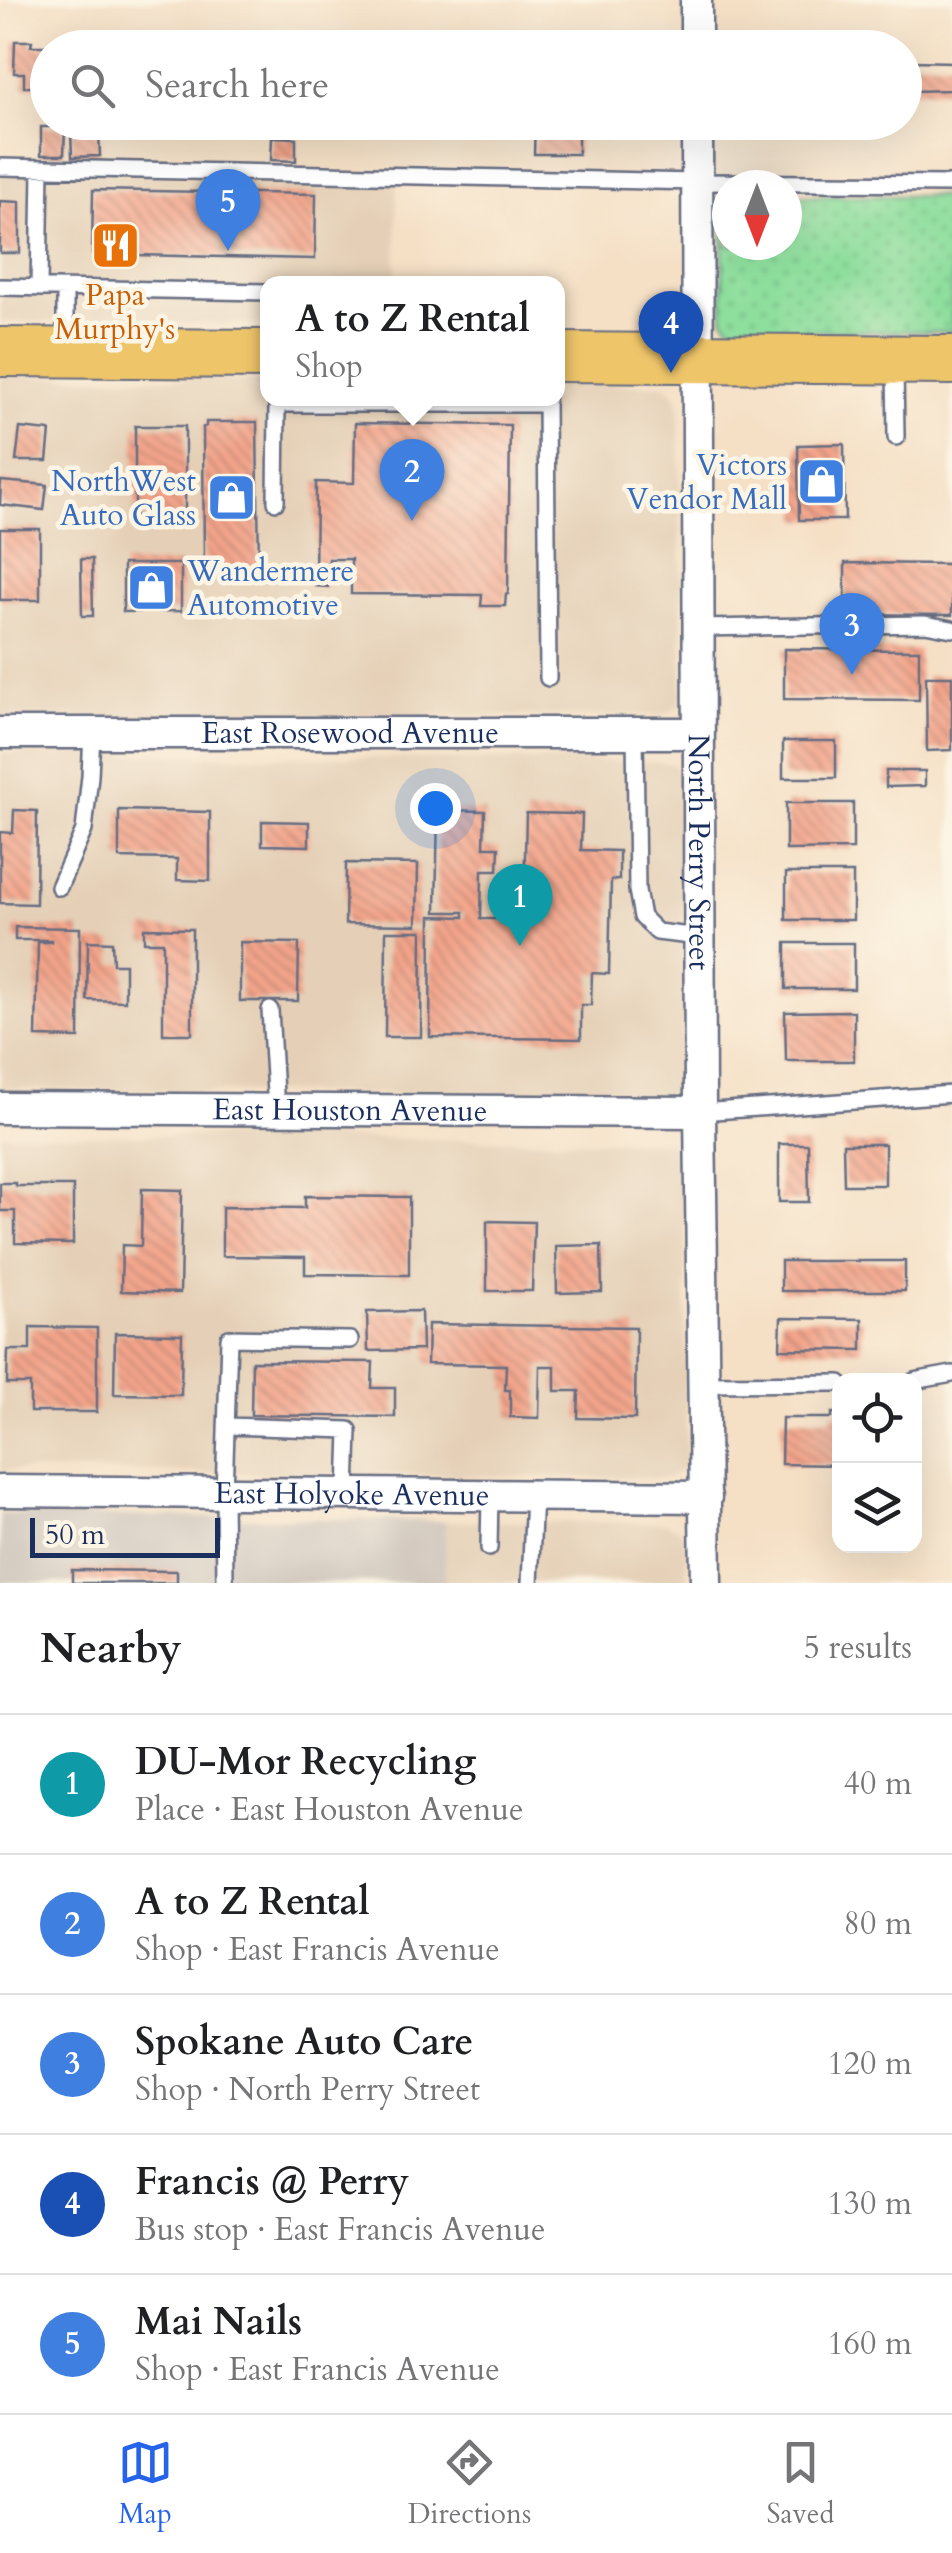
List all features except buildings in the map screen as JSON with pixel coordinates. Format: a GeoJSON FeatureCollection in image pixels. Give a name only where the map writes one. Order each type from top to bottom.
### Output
{"type":"FeatureCollection","features":[{"type":"Feature","properties":{"kind":"main road"},"geometry":{"type":"LineString","coordinates":[[0,352],[260,354]]}},
{"type":"Feature","properties":{"kind":"main road"},"geometry":{"type":"LineString","coordinates":[[565,357],[952,360]]}},
{"type":"Feature","properties":{"kind":"street"},"geometry":{"type":"LineString","coordinates":[[696,0],[696,30]]}},
{"type":"Feature","properties":{"kind":"street","name":"North Perry Street"},"geometry":{"type":"LineString","coordinates":[[697,140],[697,628],[706,1583]]}},
{"type":"Feature","properties":{"kind":"street","name":"East Rosewood Avenue"},"geometry":{"type":"LineString","coordinates":[[0,732],[698,732]]}},
{"type":"Feature","properties":{"kind":"street","name":"East Houston Avenue"},"geometry":{"type":"LineString","coordinates":[[0,1108],[700,1112]]}},
{"type":"Feature","properties":{"kind":"street","name":"East Holyoke Avenue"},"geometry":{"type":"LineString","coordinates":[[0,1491],[706,1497]]}},
{"type":"Feature","properties":{"kind":"lane"},"geometry":{"type":"LineString","coordinates":[[0,167],[952,184]]}},
{"type":"Feature","properties":{"kind":"lane"},"geometry":{"type":"LineString","coordinates":[[39,288],[41,168]]}},
{"type":"Feature","properties":{"kind":"lane"},"geometry":{"type":"LineString","coordinates":[[0,288],[260,292]]}},
{"type":"Feature","properties":{"kind":"lane"},"geometry":{"type":"LineString","coordinates":[[66,288],[66,351]]}},
{"type":"Feature","properties":{"kind":"lane"},"geometry":{"type":"LineString","coordinates":[[895,360],[896,437]]}},
{"type":"Feature","properties":{"kind":"lane"},"geometry":{"type":"LineString","coordinates":[[276,502],[278,406]]}},
{"type":"Feature","properties":{"kind":"lane"},"geometry":{"type":"LineString","coordinates":[[546,406],[548,678]]}},
{"type":"Feature","properties":{"kind":"lane"},"geometry":{"type":"LineString","coordinates":[[697,628],[925,624],[952,628]]}},
{"type":"Feature","properties":{"kind":"lane"},"geometry":{"type":"LineString","coordinates":[[58,887],[84,830],[92,732]]}},
{"type":"Feature","properties":{"kind":"lane"},"geometry":{"type":"LineString","coordinates":[[636,732],[637,890],[642,917],[656,932],[699,937]]}},
{"type":"Feature","properties":{"kind":"lane"},"geometry":{"type":"LineString","coordinates":[[270,1010],[276,1110]]}},
{"type":"Feature","properties":{"kind":"lane"},"geometry":{"type":"LineString","coordinates":[[700,1112],[952,1094]]}},
{"type":"Feature","properties":{"kind":"lane"},"geometry":{"type":"LineString","coordinates":[[225,1583],[229,1338],[350,1340]]}},
{"type":"Feature","properties":{"kind":"lane"},"geometry":{"type":"LineString","coordinates":[[922,1380],[952,1374]]}},
{"type":"Feature","properties":{"kind":"lane"},"geometry":{"type":"LineString","coordinates":[[704,1384],[832,1384]]}},
{"type":"Feature","properties":{"kind":"lane"},"geometry":{"type":"LineString","coordinates":[[226,1426],[349,1430],[347,1494]]}},
{"type":"Feature","properties":{"kind":"lane"},"geometry":{"type":"LineString","coordinates":[[489,1548],[490,1495]]}},
{"type":"Feature","properties":{"kind":"lane"},"geometry":{"type":"LineString","coordinates":[[530,1583],[534,1496]]}},
{"type":"Feature","properties":{"kind":"shaded area"},"geometry":{"type":"Polygon","coordinates":[[[0,170],[397,181],[396,276],[260,276],[260,324],[0,321],[0,170]]]}},
{"type":"Feature","properties":{"kind":"shaded area"},"geometry":{"type":"Polygon","coordinates":[[[0,376],[260,380],[260,406],[565,406],[565,383],[662,385],[676,395],[682,695],[670,712],[0,717],[0,376]]]}},
{"type":"Feature","properties":{"kind":"shaded area"},"geometry":{"type":"Polygon","coordinates":[[[0,753],[670,764],[678,770],[682,787],[681,1085],[674,1092],[657,1097],[0,1089],[0,753]]]}},
{"type":"Feature","properties":{"kind":"shaded area"},"geometry":{"type":"Polygon","coordinates":[[[0,1134],[666,1142],[680,1151],[685,1168],[686,1463],[663,1478],[0,1470],[0,1134]]]}},
{"type":"Feature","properties":{"kind":"shaded area"},"geometry":{"type":"Polygon","coordinates":[[[0,1514],[446,1521],[445,1583],[0,1583],[0,1514]]]}},
{"type":"Feature","properties":{"kind":"shaded area"},"geometry":{"type":"Polygon","coordinates":[[[446,1521],[665,1523],[684,1534],[687,1583],[445,1583],[446,1521]]]}},
{"type":"Feature","properties":{"kind":"green space"},"geometry":{"type":"Polygon","coordinates":[[[802,196],[952,196],[952,332],[738,330],[723,318],[723,260],[802,260],[802,196]]]}},
{"type":"Feature","properties":{"kind":"place","name":"Papa Murphy's"},"geometry":{"type":"Point","coordinates":[115,246]}},
{"type":"Feature","properties":{"kind":"place","name":"Mai Nails"},"geometry":{"type":"Point","coordinates":[228,251]}},
{"type":"Feature","properties":{"kind":"place","name":"Francis @ Perry"},"geometry":{"type":"Point","coordinates":[671,373]}},
{"type":"Feature","properties":{"kind":"place","name":"Victors Vendor Mall"},"geometry":{"type":"Point","coordinates":[822,482]}},
{"type":"Feature","properties":{"kind":"place","name":"NorthWest Auto Glass"},"geometry":{"type":"Point","coordinates":[231,498]}},
{"type":"Feature","properties":{"kind":"place","name":"A to Z Rental"},"geometry":{"type":"Point","coordinates":[412,521]}},
{"type":"Feature","properties":{"kind":"place","name":"Wandermere Automotive"},"geometry":{"type":"Point","coordinates":[152,588]}},
{"type":"Feature","properties":{"kind":"place","name":"Spokane Auto Care"},"geometry":{"type":"Point","coordinates":[852,675]}},
{"type":"Feature","properties":{"kind":"place","name":"DU-Mor Recycling"},"geometry":{"type":"Point","coordinates":[520,946]}}]}
